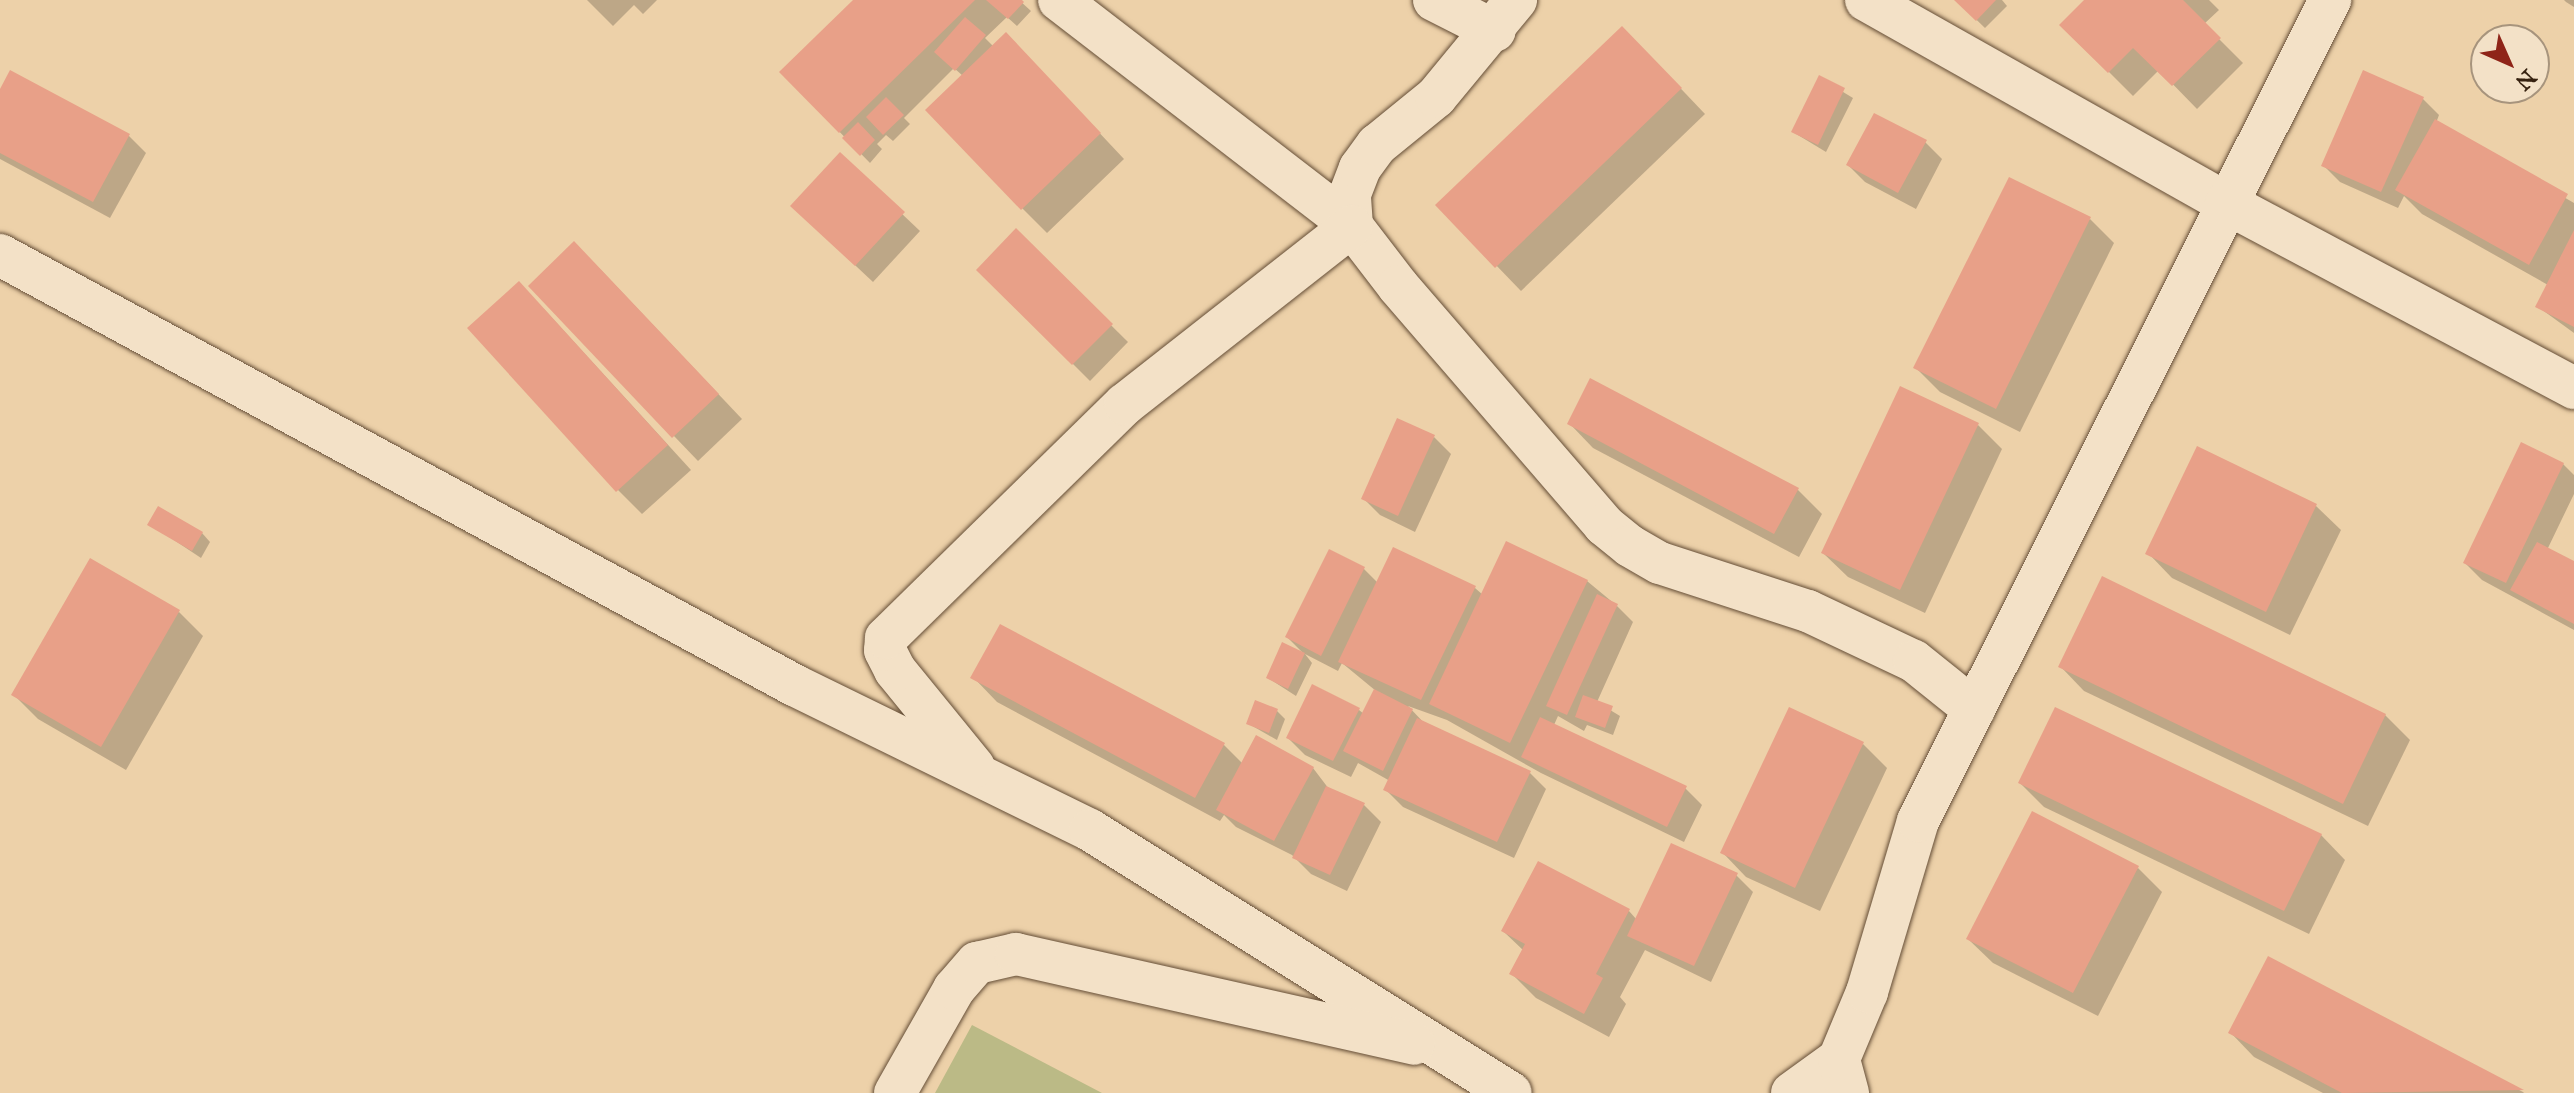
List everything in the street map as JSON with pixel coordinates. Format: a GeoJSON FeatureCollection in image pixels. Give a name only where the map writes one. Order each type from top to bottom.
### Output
{"type":"FeatureCollection","features":[{"type":"Feature","properties":{"kind":"street"},"geometry":{"type":"LineString","coordinates":[[1059,0],[1352,226],[1398,286],[1604,525],[1630,546],[1660,563],[1821,617],[1914,661],[1974,709]]}},
{"type":"Feature","properties":{"kind":"street"},"geometry":{"type":"LineString","coordinates":[[1352,226],[1350,194],[1360,168],[1377,145],[1436,97],[1505,15],[1434,0]]}},
{"type":"Feature","properties":{"kind":"street"},"geometry":{"type":"LineString","coordinates":[[1866,0],[2226,203],[2574,388]]}},
{"type":"Feature","properties":{"kind":"street"},"geometry":{"type":"LineString","coordinates":[[1792,1093],[1844,1076],[1918,821],[2330,0]]}},
{"type":"Feature","properties":{"kind":"street"},"geometry":{"type":"LineString","coordinates":[[982,778],[895,670],[885,650],[886,638],[1125,404],[1352,226]]}},
{"type":"Feature","properties":{"kind":"street"},"geometry":{"type":"LineString","coordinates":[[0,255],[794,685],[1090,830],[1511,1093]]}},
{"type":"Feature","properties":{"kind":"street"},"geometry":{"type":"LineString","coordinates":[[895,1093],[954,989],[977,963],[1016,954],[1446,1052]]}},
{"type":"Feature","properties":{"kind":"shaded area"},"geometry":{"type":"Polygon","coordinates":[[[972,1025],[1102,1093],[935,1093],[972,1025]]]}},
{"type":"Feature","properties":{"kind":"building"},"geometry":{"type":"Polygon","coordinates":[[[853,0],[975,0],[839,133],[779,72],[853,0]]]}},
{"type":"Feature","properties":{"kind":"building"},"geometry":{"type":"Polygon","coordinates":[[[986,0],[1022,0],[1024,2],[1008,19],[986,0]]]}},
{"type":"Feature","properties":{"kind":"building"},"geometry":{"type":"Polygon","coordinates":[[[1954,0],[1996,0],[1976,21],[1954,0]]]}},
{"type":"Feature","properties":{"kind":"building"},"geometry":{"type":"Polygon","coordinates":[[[2084,0],[2183,0],[2221,38],[2172,86],[2133,48],[2108,73],[2059,25],[2084,0]]]}},
{"type":"Feature","properties":{"kind":"building"},"geometry":{"type":"Polygon","coordinates":[[[965,17],[986,35],[955,71],[934,52],[965,17]]]}},
{"type":"Feature","properties":{"kind":"building"},"geometry":{"type":"Polygon","coordinates":[[[1622,26],[1682,88],[1495,268],[1435,205],[1622,26]]]}},
{"type":"Feature","properties":{"kind":"building"},"geometry":{"type":"Polygon","coordinates":[[[1006,32],[1101,133],[1021,210],[925,110],[1006,32]]]}},
{"type":"Feature","properties":{"kind":"building"},"geometry":{"type":"Polygon","coordinates":[[[10,70],[130,134],[93,202],[0,153],[0,89],[10,70]]]}},
{"type":"Feature","properties":{"kind":"building"},"geometry":{"type":"Polygon","coordinates":[[[2363,70],[2424,97],[2381,192],[2321,166],[2363,70]]]}},
{"type":"Feature","properties":{"kind":"building"},"geometry":{"type":"Polygon","coordinates":[[[1819,75],[1845,88],[1818,145],[1791,132],[1819,75]]]}},
{"type":"Feature","properties":{"kind":"building"},"geometry":{"type":"Polygon","coordinates":[[[886,97],[904,115],[883,135],[866,117],[886,97]]]}},
{"type":"Feature","properties":{"kind":"building"},"geometry":{"type":"Polygon","coordinates":[[[1874,113],[1927,140],[1898,193],[1846,165],[1874,113]]]}},
{"type":"Feature","properties":{"kind":"building"},"geometry":{"type":"Polygon","coordinates":[[[2435,119],[2568,194],[2529,265],[2395,190],[2435,119]]]}},
{"type":"Feature","properties":{"kind":"building"},"geometry":{"type":"Polygon","coordinates":[[[858,122],[875,140],[860,156],[842,138],[858,122]]]}},
{"type":"Feature","properties":{"kind":"building"},"geometry":{"type":"Polygon","coordinates":[[[840,152],[905,212],[855,266],[790,206],[840,152]]]}},
{"type":"Feature","properties":{"kind":"building"},"geometry":{"type":"Polygon","coordinates":[[[2009,177],[2091,217],[1996,409],[1913,368],[2009,177]]]}},
{"type":"Feature","properties":{"kind":"building"},"geometry":{"type":"Polygon","coordinates":[[[1016,228],[1113,324],[1072,365],[976,270],[1016,228]]]}},
{"type":"Feature","properties":{"kind":"building"},"geometry":{"type":"Polygon","coordinates":[[[2574,230],[2574,327],[2535,307],[2574,230]]]}},
{"type":"Feature","properties":{"kind":"building"},"geometry":{"type":"Polygon","coordinates":[[[574,241],[719,394],[672,438],[528,286],[574,241]]]}},
{"type":"Feature","properties":{"kind":"building"},"geometry":{"type":"Polygon","coordinates":[[[519,281],[668,445],[616,492],[467,328],[519,281]]]}},
{"type":"Feature","properties":{"kind":"building"},"geometry":{"type":"Polygon","coordinates":[[[1590,378],[1799,488],[1774,534],[1567,424],[1590,378]]]}},
{"type":"Feature","properties":{"kind":"building"},"geometry":{"type":"Polygon","coordinates":[[[1900,386],[1979,423],[1900,590],[1821,553],[1900,386]]]}},
{"type":"Feature","properties":{"kind":"building"},"geometry":{"type":"Polygon","coordinates":[[[1397,418],[1435,435],[1398,516],[1361,499],[1397,418]]]}},
{"type":"Feature","properties":{"kind":"building"},"geometry":{"type":"Polygon","coordinates":[[[2521,442],[2564,463],[2506,583],[2463,563],[2521,442]]]}},
{"type":"Feature","properties":{"kind":"building"},"geometry":{"type":"Polygon","coordinates":[[[2197,446],[2317,504],[2266,612],[2145,554],[2197,446]]]}},
{"type":"Feature","properties":{"kind":"building"},"geometry":{"type":"Polygon","coordinates":[[[158,506],[203,532],[192,551],[147,525],[158,506]]]}},
{"type":"Feature","properties":{"kind":"building"},"geometry":{"type":"Polygon","coordinates":[[[1506,541],[1588,580],[1510,743],[1429,704],[1506,541]]]}},
{"type":"Feature","properties":{"kind":"building"},"geometry":{"type":"Polygon","coordinates":[[[2537,542],[2574,561],[2574,624],[2510,590],[2537,542]]]}},
{"type":"Feature","properties":{"kind":"building"},"geometry":{"type":"Polygon","coordinates":[[[1393,547],[1476,586],[1421,700],[1338,662],[1393,547]]]}},
{"type":"Feature","properties":{"kind":"building"},"geometry":{"type":"Polygon","coordinates":[[[1329,549],[1365,567],[1321,656],[1285,637],[1329,549]]]}},
{"type":"Feature","properties":{"kind":"building"},"geometry":{"type":"Polygon","coordinates":[[[90,558],[180,610],[101,747],[11,695],[90,558]]]}},
{"type":"Feature","properties":{"kind":"building"},"geometry":{"type":"Polygon","coordinates":[[[2102,576],[2386,714],[2343,804],[2058,667],[2102,576]]]}},
{"type":"Feature","properties":{"kind":"building"},"geometry":{"type":"Polygon","coordinates":[[[1597,594],[1618,604],[1567,715],[1546,706],[1597,594]]]}},
{"type":"Feature","properties":{"kind":"building"},"geometry":{"type":"Polygon","coordinates":[[[1000,624],[1225,743],[1195,798],[970,678],[1000,624]]]}},
{"type":"Feature","properties":{"kind":"building"},"geometry":{"type":"Polygon","coordinates":[[[1282,642],[1305,653],[1288,689],[1266,678],[1282,642]]]}},
{"type":"Feature","properties":{"kind":"building"},"geometry":{"type":"Polygon","coordinates":[[[1312,684],[1360,708],[1333,761],[1286,738],[1312,684]]]}},
{"type":"Feature","properties":{"kind":"building"},"geometry":{"type":"Polygon","coordinates":[[[1374,689],[1413,709],[1383,771],[1343,751],[1374,689]]]}},
{"type":"Feature","properties":{"kind":"building"},"geometry":{"type":"Polygon","coordinates":[[[1583,695],[1613,706],[1605,728],[1575,717],[1583,695]]]}},
{"type":"Feature","properties":{"kind":"building"},"geometry":{"type":"Polygon","coordinates":[[[1255,700],[1278,709],[1269,733],[1246,724],[1255,700]]]}},
{"type":"Feature","properties":{"kind":"building"},"geometry":{"type":"Polygon","coordinates":[[[1789,707],[1864,742],[1795,888],[1720,853],[1789,707]]]}},
{"type":"Feature","properties":{"kind":"building"},"geometry":{"type":"Polygon","coordinates":[[[2055,707],[2322,834],[2284,911],[2018,783],[2055,707]]]}},
{"type":"Feature","properties":{"kind":"building"},"geometry":{"type":"Polygon","coordinates":[[[1540,717],[1687,786],[1667,827],[1521,757],[1540,717]]]}},
{"type":"Feature","properties":{"kind":"building"},"geometry":{"type":"Polygon","coordinates":[[[1417,718],[1531,771],[1497,842],[1383,790],[1417,718]]]}},
{"type":"Feature","properties":{"kind":"building"},"geometry":{"type":"Polygon","coordinates":[[[1256,735],[1314,767],[1274,841],[1216,810],[1256,735]]]}},
{"type":"Feature","properties":{"kind":"building"},"geometry":{"type":"Polygon","coordinates":[[[1326,786],[1365,803],[1330,875],[1292,858],[1326,786]]]}},
{"type":"Feature","properties":{"kind":"building"},"geometry":{"type":"Polygon","coordinates":[[[2032,811],[2139,866],[2073,993],[1966,939],[2032,811]]]}},
{"type":"Feature","properties":{"kind":"building"},"geometry":{"type":"Polygon","coordinates":[[[1671,843],[1738,873],[1694,966],[1627,936],[1671,843]]]}},
{"type":"Feature","properties":{"kind":"building"},"geometry":{"type":"Polygon","coordinates":[[[1538,861],[1630,909],[1596,974],[1603,978],[1584,1014],[1509,974],[1525,944],[1501,931],[1538,861]]]}},
{"type":"Feature","properties":{"kind":"building"},"geometry":{"type":"Polygon","coordinates":[[[2268,956],[2524,1090],[2342,1093],[2228,1033],[2268,956]]]}}]}
